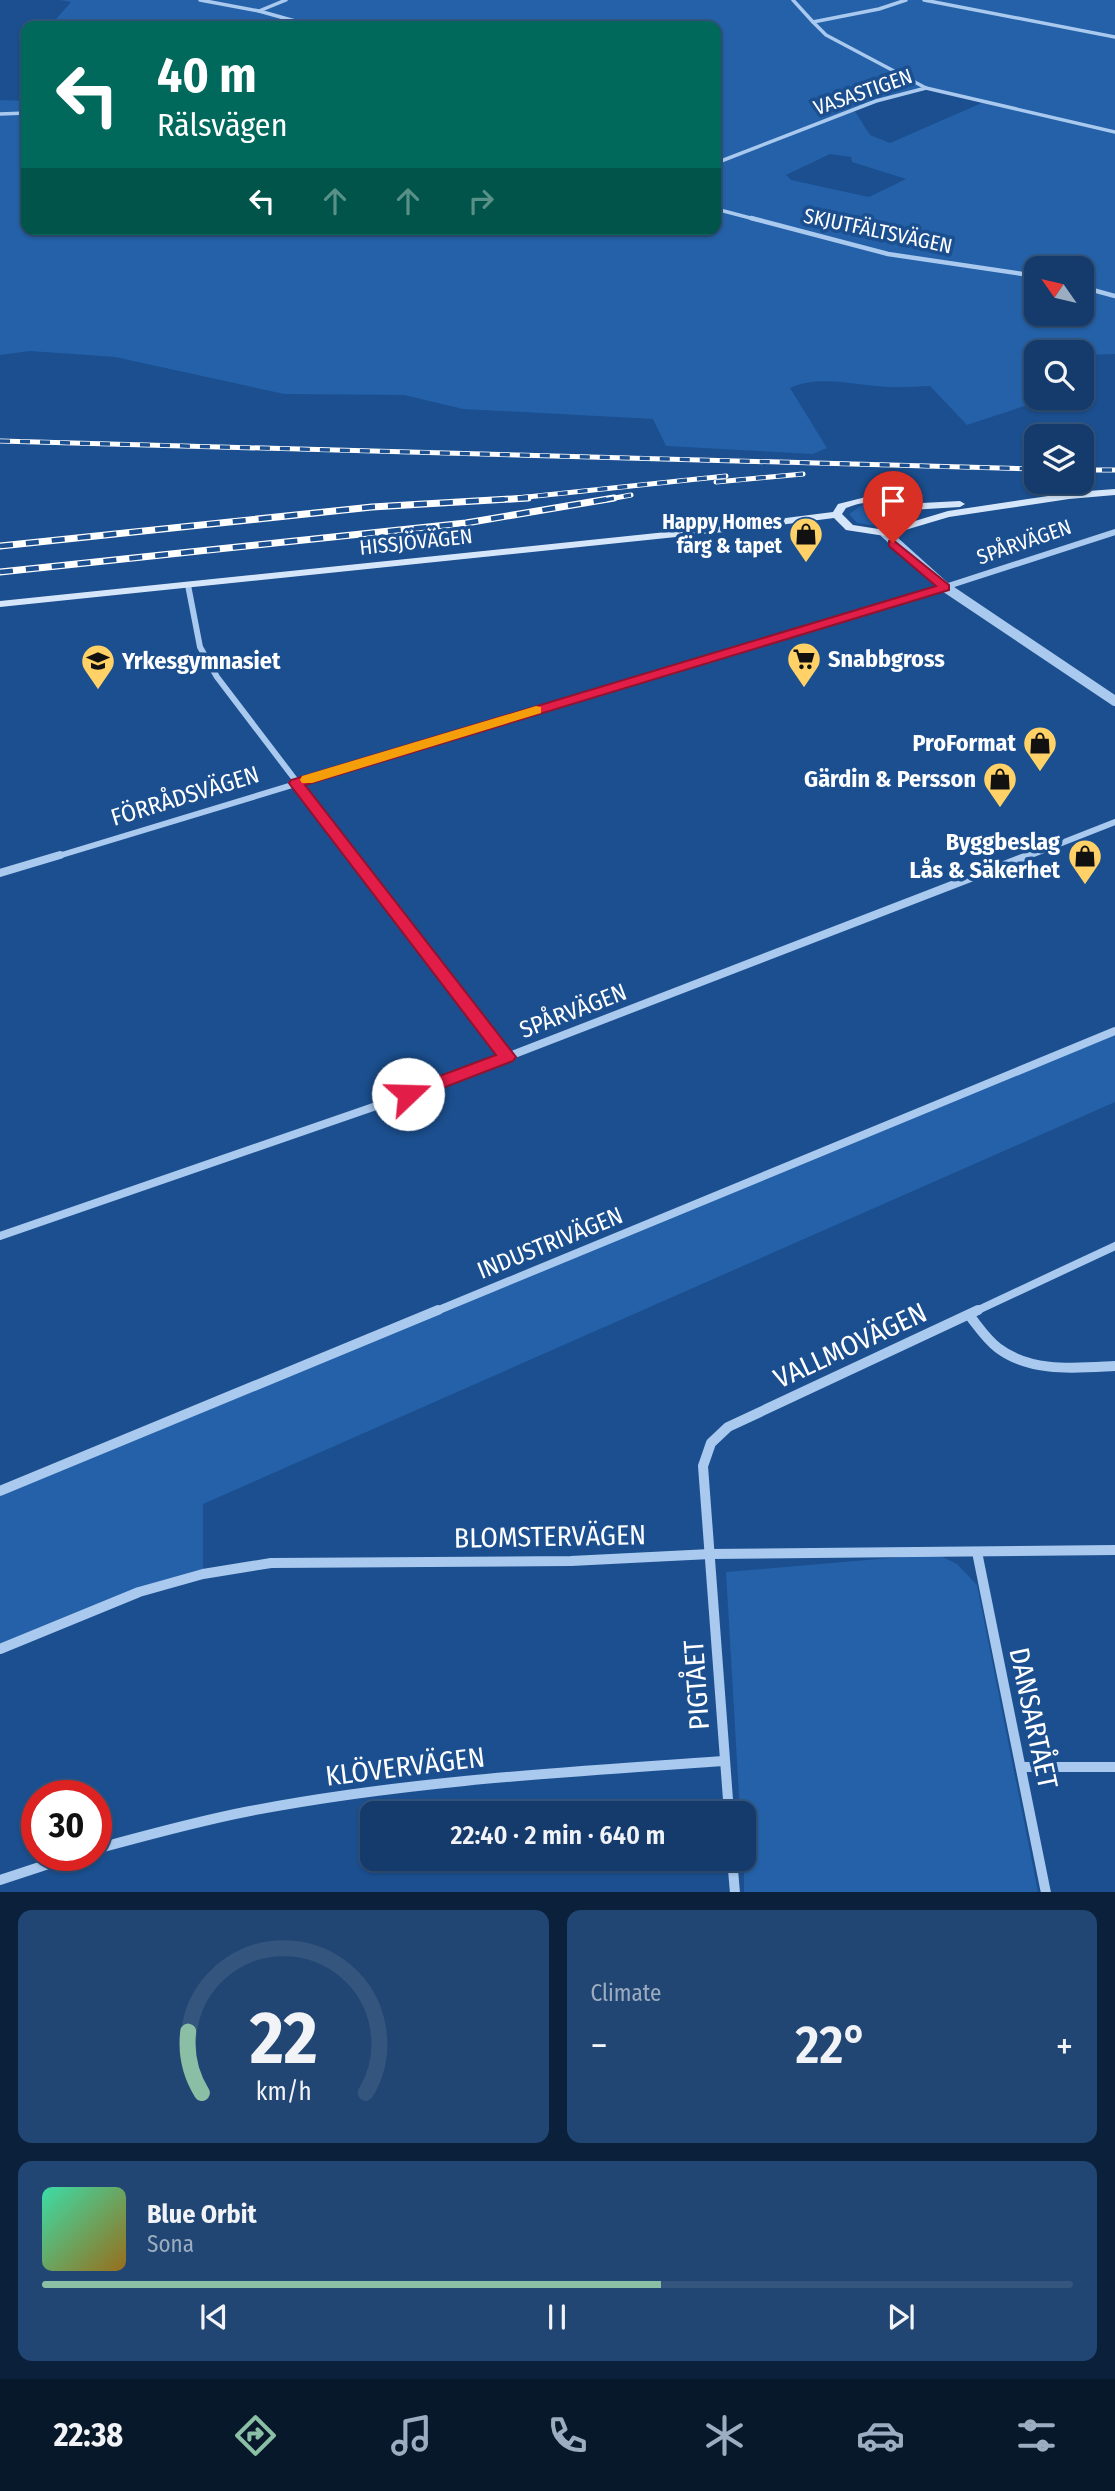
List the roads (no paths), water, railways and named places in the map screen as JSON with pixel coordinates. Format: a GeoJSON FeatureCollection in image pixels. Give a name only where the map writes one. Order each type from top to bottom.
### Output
{"type":"FeatureCollection","features":[{"type":"Feature","properties":{"kind":"main road"},"geometry":{"type":"LineString","coordinates":[[1075,495],[972,510],[885,533],[850,528],[836,515],[842,506],[858,500],[883,501],[902,507],[1115,492]]}},
{"type":"Feature","properties":{"kind":"main road"},"geometry":{"type":"LineString","coordinates":[[902,507],[910,519],[904,527]]}},
{"type":"Feature","properties":{"kind":"main road","name":"HISSJÖVÄGEN"},"geometry":{"type":"LineString","coordinates":[[0,604],[836,515]]}},
{"type":"Feature","properties":{"kind":"street"},"geometry":{"type":"LineString","coordinates":[[200,0],[295,21]]}},
{"type":"Feature","properties":{"kind":"street"},"geometry":{"type":"LineString","coordinates":[[259,11],[286,0]]}},
{"type":"Feature","properties":{"kind":"street","name":"VASASTIGEN"},"geometry":{"type":"LineString","coordinates":[[793,0],[826,35],[926,88]]}},
{"type":"Feature","properties":{"kind":"street"},"geometry":{"type":"LineString","coordinates":[[813,22],[906,0]]}},
{"type":"Feature","properties":{"kind":"street"},"geometry":{"type":"LineString","coordinates":[[924,0],[1115,37]]}},
{"type":"Feature","properties":{"kind":"street"},"geometry":{"type":"LineString","coordinates":[[926,88],[1115,132]]}},
{"type":"Feature","properties":{"kind":"street","name":"VASASTIGEN"},"geometry":{"type":"LineString","coordinates":[[721,161],[876,101],[926,88]]}},
{"type":"Feature","properties":{"kind":"street"},"geometry":{"type":"LineString","coordinates":[[0,114],[21,113]]}},
{"type":"Feature","properties":{"kind":"street","name":"SKJUTFÄLTSVÄGEN"},"geometry":{"type":"LineString","coordinates":[[721,210],[888,254],[1024,274]]}},
{"type":"Feature","properties":{"kind":"street"},"geometry":{"type":"LineString","coordinates":[[1094,290],[1115,296]]}},
{"type":"Feature","properties":{"kind":"street","name":"SPÅRVÄGEN"},"geometry":{"type":"LineString","coordinates":[[945,587],[1115,532]]}},
{"type":"Feature","properties":{"kind":"street"},"geometry":{"type":"LineString","coordinates":[[885,533],[945,587],[1115,701]]}},
{"type":"Feature","properties":{"kind":"street"},"geometry":{"type":"LineString","coordinates":[[188,585],[200,647],[216,677],[507,1057]]}},
{"type":"Feature","properties":{"kind":"street","name":"FÖRRÅDSVÄGEN"},"geometry":{"type":"LineString","coordinates":[[0,873],[945,587]]}},
{"type":"Feature","properties":{"kind":"street","name":"SPÅRVÄGEN"},"geometry":{"type":"LineString","coordinates":[[0,1236],[395,1099],[1115,822]]}},
{"type":"Feature","properties":{"kind":"street","name":"INDUSTRIVÄGEN"},"geometry":{"type":"LineString","coordinates":[[0,1491],[1115,1031]]}},
{"type":"Feature","properties":{"kind":"street","name":"VALLMOVÄGEN"},"geometry":{"type":"LineString","coordinates":[[710,1554],[703,1466],[711,1443],[728,1427],[1115,1246]]}},
{"type":"Feature","properties":{"kind":"street"},"geometry":{"type":"LineString","coordinates":[[969,1315],[998,1348],[1019,1360],[1045,1367],[1115,1366]]}},
{"type":"Feature","properties":{"kind":"street","name":"BLOMSTERVÄGEN"},"geometry":{"type":"LineString","coordinates":[[0,1649],[139,1592],[204,1574],[271,1563],[571,1560],[710,1554],[1115,1550]]}},
{"type":"Feature","properties":{"kind":"street","name":"DANSARTÅET"},"geometry":{"type":"LineString","coordinates":[[977,1552],[1046,1892]]}},
{"type":"Feature","properties":{"kind":"street","name":"PIGTÅET"},"geometry":{"type":"LineString","coordinates":[[710,1554],[728,1801]]}},
{"type":"Feature","properties":{"kind":"street","name":"KLÖVERVÄGEN"},"geometry":{"type":"LineString","coordinates":[[112,1844],[295,1804],[447,1782],[724,1761]]}},
{"type":"Feature","properties":{"kind":"street"},"geometry":{"type":"LineString","coordinates":[[1022,1767],[1115,1767]]}},
{"type":"Feature","properties":{"kind":"street"},"geometry":{"type":"LineString","coordinates":[[0,1880],[27,1871]]}},
{"type":"Feature","properties":{"kind":"street"},"geometry":{"type":"LineString","coordinates":[[733,1871],[735,1892]]}},
{"type":"Feature","properties":{"kind":"railway"},"geometry":{"type":"LineString","coordinates":[[0,441],[1024,469]]}},
{"type":"Feature","properties":{"kind":"railway"},"geometry":{"type":"LineString","coordinates":[[1094,470],[1115,470]]}},
{"type":"Feature","properties":{"kind":"railway"},"geometry":{"type":"LineString","coordinates":[[716,482],[803,474]]}},
{"type":"Feature","properties":{"kind":"railway"},"geometry":{"type":"LineString","coordinates":[[504,499],[726,476]]}},
{"type":"Feature","properties":{"kind":"railway"},"geometry":{"type":"LineString","coordinates":[[604,500],[631,495]]}},
{"type":"Feature","properties":{"kind":"railway"},"geometry":{"type":"LineString","coordinates":[[504,499],[528,498]]}},
{"type":"Feature","properties":{"kind":"railway"},"geometry":{"type":"LineString","coordinates":[[0,572],[466,523],[614,498]]}},
{"type":"Feature","properties":{"kind":"railway"},"geometry":{"type":"LineString","coordinates":[[0,546],[372,507],[504,499]]}},
{"type":"Feature","properties":{"kind":"railway"},"geometry":{"type":"LineString","coordinates":[[498,500],[504,499]]}},
{"type":"Feature","properties":{"kind":"place","name":"Happy Homes färg & tapet"},"geometry":{"type":"Point","coordinates":[806,564]}},
{"type":"Feature","properties":{"kind":"place","name":"Snabbgross"},"geometry":{"type":"Point","coordinates":[804,689]}},
{"type":"Feature","properties":{"kind":"place","name":"Yrkesgymnasiet"},"geometry":{"type":"Point","coordinates":[98,691]}},
{"type":"Feature","properties":{"kind":"place","name":"ProFormat"},"geometry":{"type":"Point","coordinates":[1040,773]}},
{"type":"Feature","properties":{"kind":"place","name":"Gärdin & Persson"},"geometry":{"type":"Point","coordinates":[1000,809]}},
{"type":"Feature","properties":{"kind":"place","name":"Byggbeslag Lås & Säkerhet"},"geometry":{"type":"Point","coordinates":[1085,886]}}]}
